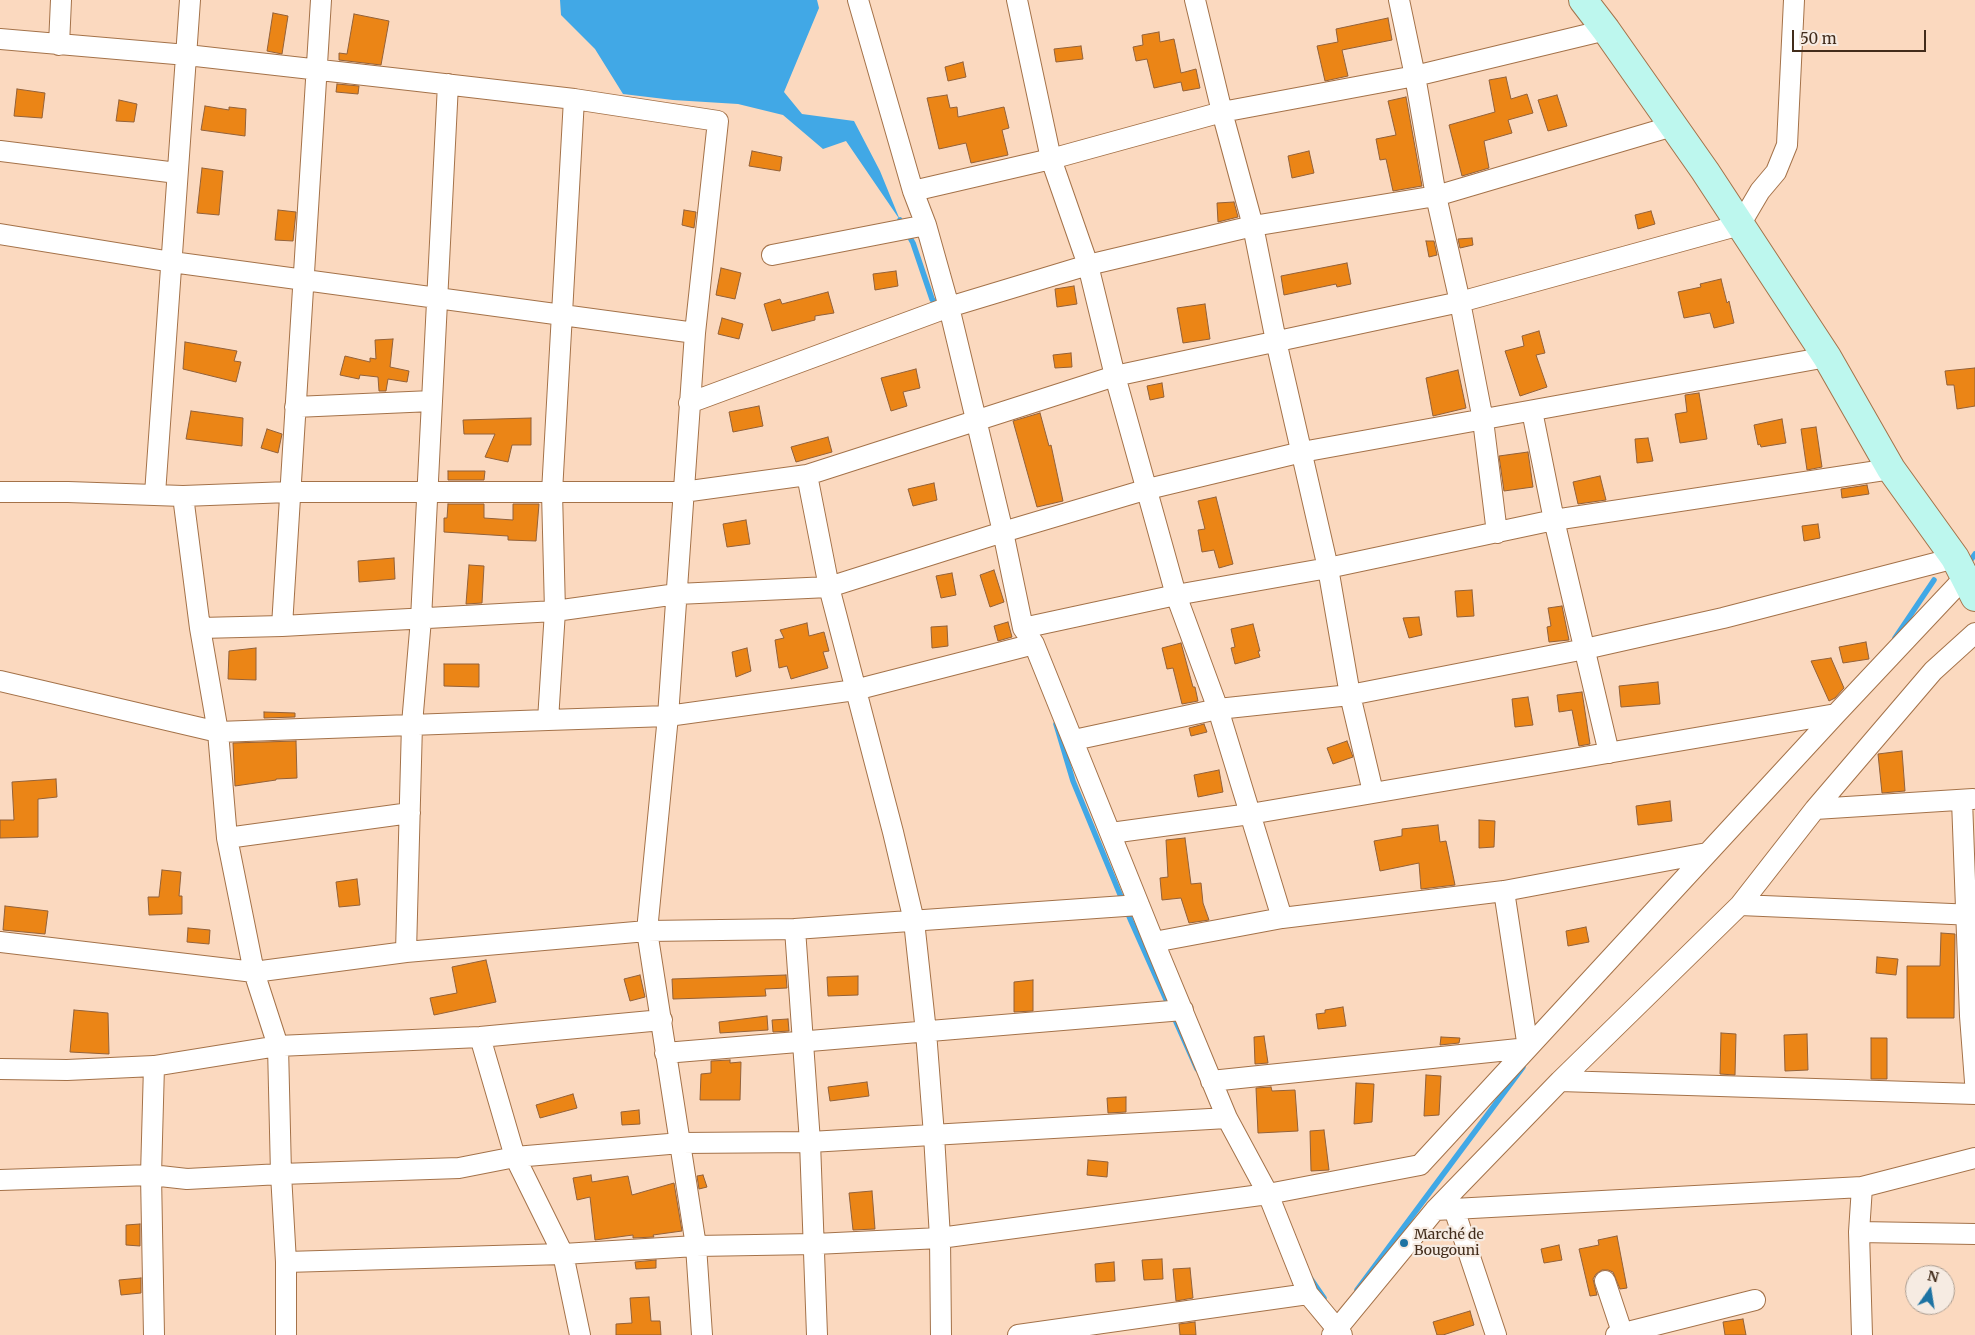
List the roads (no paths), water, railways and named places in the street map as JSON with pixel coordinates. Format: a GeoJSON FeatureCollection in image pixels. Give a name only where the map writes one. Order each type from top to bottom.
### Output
{"type":"FeatureCollection","features":[{"type":"Feature","properties":{"kind":"street"},"geometry":{"type":"LineString","coordinates":[[59,45],[61,0]]}},
{"type":"Feature","properties":{"kind":"street"},"geometry":{"type":"LineString","coordinates":[[155,494],[190,0]]}},
{"type":"Feature","properties":{"kind":"street"},"geometry":{"type":"LineString","coordinates":[[282,626],[321,0]]}},
{"type":"Feature","properties":{"kind":"street"},"geometry":{"type":"LineString","coordinates":[[858,0],[949,308],[1029,636],[1074,740],[1139,905],[1227,1118],[1268,1194],[1308,1294],[1337,1333],[1434,1210],[1560,1081],[1740,905],[1815,810],[1933,670],[1975,632]]}},
{"type":"Feature","properties":{"kind":"street"},"geometry":{"type":"LineString","coordinates":[[1018,0],[1051,159],[1088,264],[1116,376],[1176,595],[1218,709],[1282,918]]}},
{"type":"Feature","properties":{"kind":"street"},"geometry":{"type":"LineString","coordinates":[[1195,0],[1222,112],[1253,226],[1276,341],[1328,568],[1350,695],[1373,792]]}},
{"type":"Feature","properties":{"kind":"street"},"geometry":{"type":"LineString","coordinates":[[1399,0],[1415,76],[1436,196],[1460,302],[1483,420],[1497,533]]}},
{"type":"Feature","properties":{"kind":"street"},"geometry":{"type":"LineString","coordinates":[[1583,0],[1673,126],[1740,225],[1827,357],[1891,469],[1965,578]]}},
{"type":"Feature","properties":{"kind":"street"},"geometry":{"type":"LineString","coordinates":[[0,492],[183,496],[289,492],[683,492],[807,475],[1116,376],[1460,302],[1740,225],[1760,191],[1776,172],[1787,145],[1794,0]]}},
{"type":"Feature","properties":{"kind":"street"},"geometry":{"type":"LineString","coordinates":[[913,191],[1051,159],[1222,112],[1415,76],[1606,30]]}},
{"type":"Feature","properties":{"kind":"street"},"geometry":{"type":"LineString","coordinates":[[0,39],[187,55],[448,84],[574,99],[718,121],[695,333],[668,716],[647,931],[696,1246],[702,1335]]}},
{"type":"Feature","properties":{"kind":"street"},"geometry":{"type":"LineString","coordinates":[[406,952],[412,724],[421,619],[448,84]]}},
{"type":"Feature","properties":{"kind":"street"},"geometry":{"type":"LineString","coordinates":[[548,720],[555,611],[552,492],[574,99]]}},
{"type":"Feature","properties":{"kind":"street"},"geometry":{"type":"LineString","coordinates":[[689,403],[949,308],[1088,264],[1253,226],[1436,196],[1673,126]]}},
{"type":"Feature","properties":{"kind":"street"},"geometry":{"type":"LineString","coordinates":[[0,151],[177,173]]}},
{"type":"Feature","properties":{"kind":"street"},"geometry":{"type":"LineString","coordinates":[[772,255],[926,225]]}},
{"type":"Feature","properties":{"kind":"street"},"geometry":{"type":"LineString","coordinates":[[0,234],[172,262],[695,333]]}},
{"type":"Feature","properties":{"kind":"street"},"geometry":{"type":"LineString","coordinates":[[200,628],[282,626],[555,611],[677,594],[829,587],[1148,489],[1302,452],[1827,357]]}},
{"type":"Feature","properties":{"kind":"street"},"geometry":{"type":"LineString","coordinates":[[295,407],[432,401]]}},
{"type":"Feature","properties":{"kind":"street"},"geometry":{"type":"LineString","coordinates":[[1532,411],[1554,520],[1610,752]]}},
{"type":"Feature","properties":{"kind":"street"},"geometry":{"type":"LineString","coordinates":[[0,681],[218,732],[668,716],[855,690],[1029,636],[1176,595],[1328,568],[1554,520],[1891,469]]}},
{"type":"Feature","properties":{"kind":"street"},"geometry":{"type":"LineString","coordinates":[[807,475],[829,587],[893,832],[914,921],[926,1032],[934,1135],[940,1238],[941,1335]]}},
{"type":"Feature","properties":{"kind":"street"},"geometry":{"type":"LineString","coordinates":[[183,496],[200,628],[218,732],[227,838],[254,972],[278,1046],[280,1174],[286,1262],[286,1335]]}},
{"type":"Feature","properties":{"kind":"street"},"geometry":{"type":"LineString","coordinates":[[1074,740],[1218,709],[1350,695],[1585,649],[1722,618],[1965,578]]}},
{"type":"Feature","properties":{"kind":"street"},"geometry":{"type":"LineString","coordinates":[[286,1262],[563,1254],[696,1246],[815,1244],[940,1238],[1268,1194],[1420,1165],[1836,714],[1965,578]]}},
{"type":"Feature","properties":{"kind":"street"},"geometry":{"type":"LineString","coordinates":[[1111,833],[1250,814],[1836,714]]}},
{"type":"Feature","properties":{"kind":"street"},"geometry":{"type":"LineString","coordinates":[[1815,810],[1968,800],[1975,1082]]}},
{"type":"Feature","properties":{"kind":"street"},"geometry":{"type":"LineString","coordinates":[[227,838],[410,813]]}},
{"type":"Feature","properties":{"kind":"street"},"geometry":{"type":"LineString","coordinates":[[1154,942],[1282,918],[1504,890],[1708,853]]}},
{"type":"Feature","properties":{"kind":"street"},"geometry":{"type":"LineString","coordinates":[[1504,890],[1528,1048]]}},
{"type":"Feature","properties":{"kind":"street"},"geometry":{"type":"LineString","coordinates":[[0,942],[254,972],[406,952],[647,931],[795,929],[1139,905]]}},
{"type":"Feature","properties":{"kind":"street"},"geometry":{"type":"LineString","coordinates":[[1740,905],[1970,915]]}},
{"type":"Feature","properties":{"kind":"street"},"geometry":{"type":"LineString","coordinates":[[795,929],[810,1142],[817,1335]]}},
{"type":"Feature","properties":{"kind":"street"},"geometry":{"type":"LineString","coordinates":[[666,1053],[1183,1010]]}},
{"type":"Feature","properties":{"kind":"street"},"geometry":{"type":"LineString","coordinates":[[0,1069],[67,1070],[154,1066],[278,1046],[480,1037],[662,1020]]}},
{"type":"Feature","properties":{"kind":"street"},"geometry":{"type":"LineString","coordinates":[[480,1037],[515,1157],[563,1254],[580,1335]]}},
{"type":"Feature","properties":{"kind":"street"},"geometry":{"type":"LineString","coordinates":[[1211,1081],[1528,1048]]}},
{"type":"Feature","properties":{"kind":"street"},"geometry":{"type":"LineString","coordinates":[[154,1066],[152,1175],[154,1335]]}},
{"type":"Feature","properties":{"kind":"street"},"geometry":{"type":"LineString","coordinates":[[1560,1081],[1975,1094]]}},
{"type":"Feature","properties":{"kind":"street"},"geometry":{"type":"LineString","coordinates":[[0,1180],[152,1175],[187,1180],[280,1174],[460,1168],[515,1157],[681,1142],[810,1142],[1227,1118]]}},
{"type":"Feature","properties":{"kind":"street"},"geometry":{"type":"LineString","coordinates":[[1434,1210],[1862,1187],[1975,1158]]}},
{"type":"Feature","properties":{"kind":"street"},"geometry":{"type":"LineString","coordinates":[[1862,1187],[1860,1232],[1862,1335]]}},
{"type":"Feature","properties":{"kind":"street"},"geometry":{"type":"LineString","coordinates":[[1454,1209],[1496,1335]]}},
{"type":"Feature","properties":{"kind":"street"},"geometry":{"type":"LineString","coordinates":[[1860,1232],[1975,1234]]}},
{"type":"Feature","properties":{"kind":"street"},"geometry":{"type":"LineString","coordinates":[[1606,1281],[1621,1334],[1755,1300]]}},
{"type":"Feature","properties":{"kind":"street"},"geometry":{"type":"LineString","coordinates":[[1018,1335],[1308,1294]]}},
{"type":"Feature","properties":{"kind":"water"},"geometry":{"type":"Polygon","coordinates":[[[560,0],[817,0],[819,8],[784,92],[802,114],[854,121],[880,171],[900,220],[846,141],[823,149],[783,115],[738,104],[673,100],[623,94],[595,49],[561,15],[560,0]]]}},
{"type":"Feature","properties":{"kind":"waterway"},"geometry":{"type":"LineString","coordinates":[[900,220],[913,243],[932,299],[938,307]]}},
{"type":"Feature","properties":{"kind":"waterway"},"geometry":{"type":"LineString","coordinates":[[1968,564],[1975,554]]}},
{"type":"Feature","properties":{"kind":"waterway"},"geometry":{"type":"LineString","coordinates":[[1895,638],[1934,580]]}},
{"type":"Feature","properties":{"kind":"waterway"},"geometry":{"type":"LineString","coordinates":[[1056,724],[1073,781],[1131,921],[1197,1069]]}},
{"type":"Feature","properties":{"kind":"waterway"},"geometry":{"type":"LineString","coordinates":[[1357,1290],[1523,1067]]}},
{"type":"Feature","properties":{"kind":"waterway"},"geometry":{"type":"LineString","coordinates":[[1311,1279],[1324,1298]]}},
{"type":"Feature","properties":{"kind":"place","name":"Marché de Bougouni"},"geometry":{"type":"Point","coordinates":[1404,1243]}}]}
